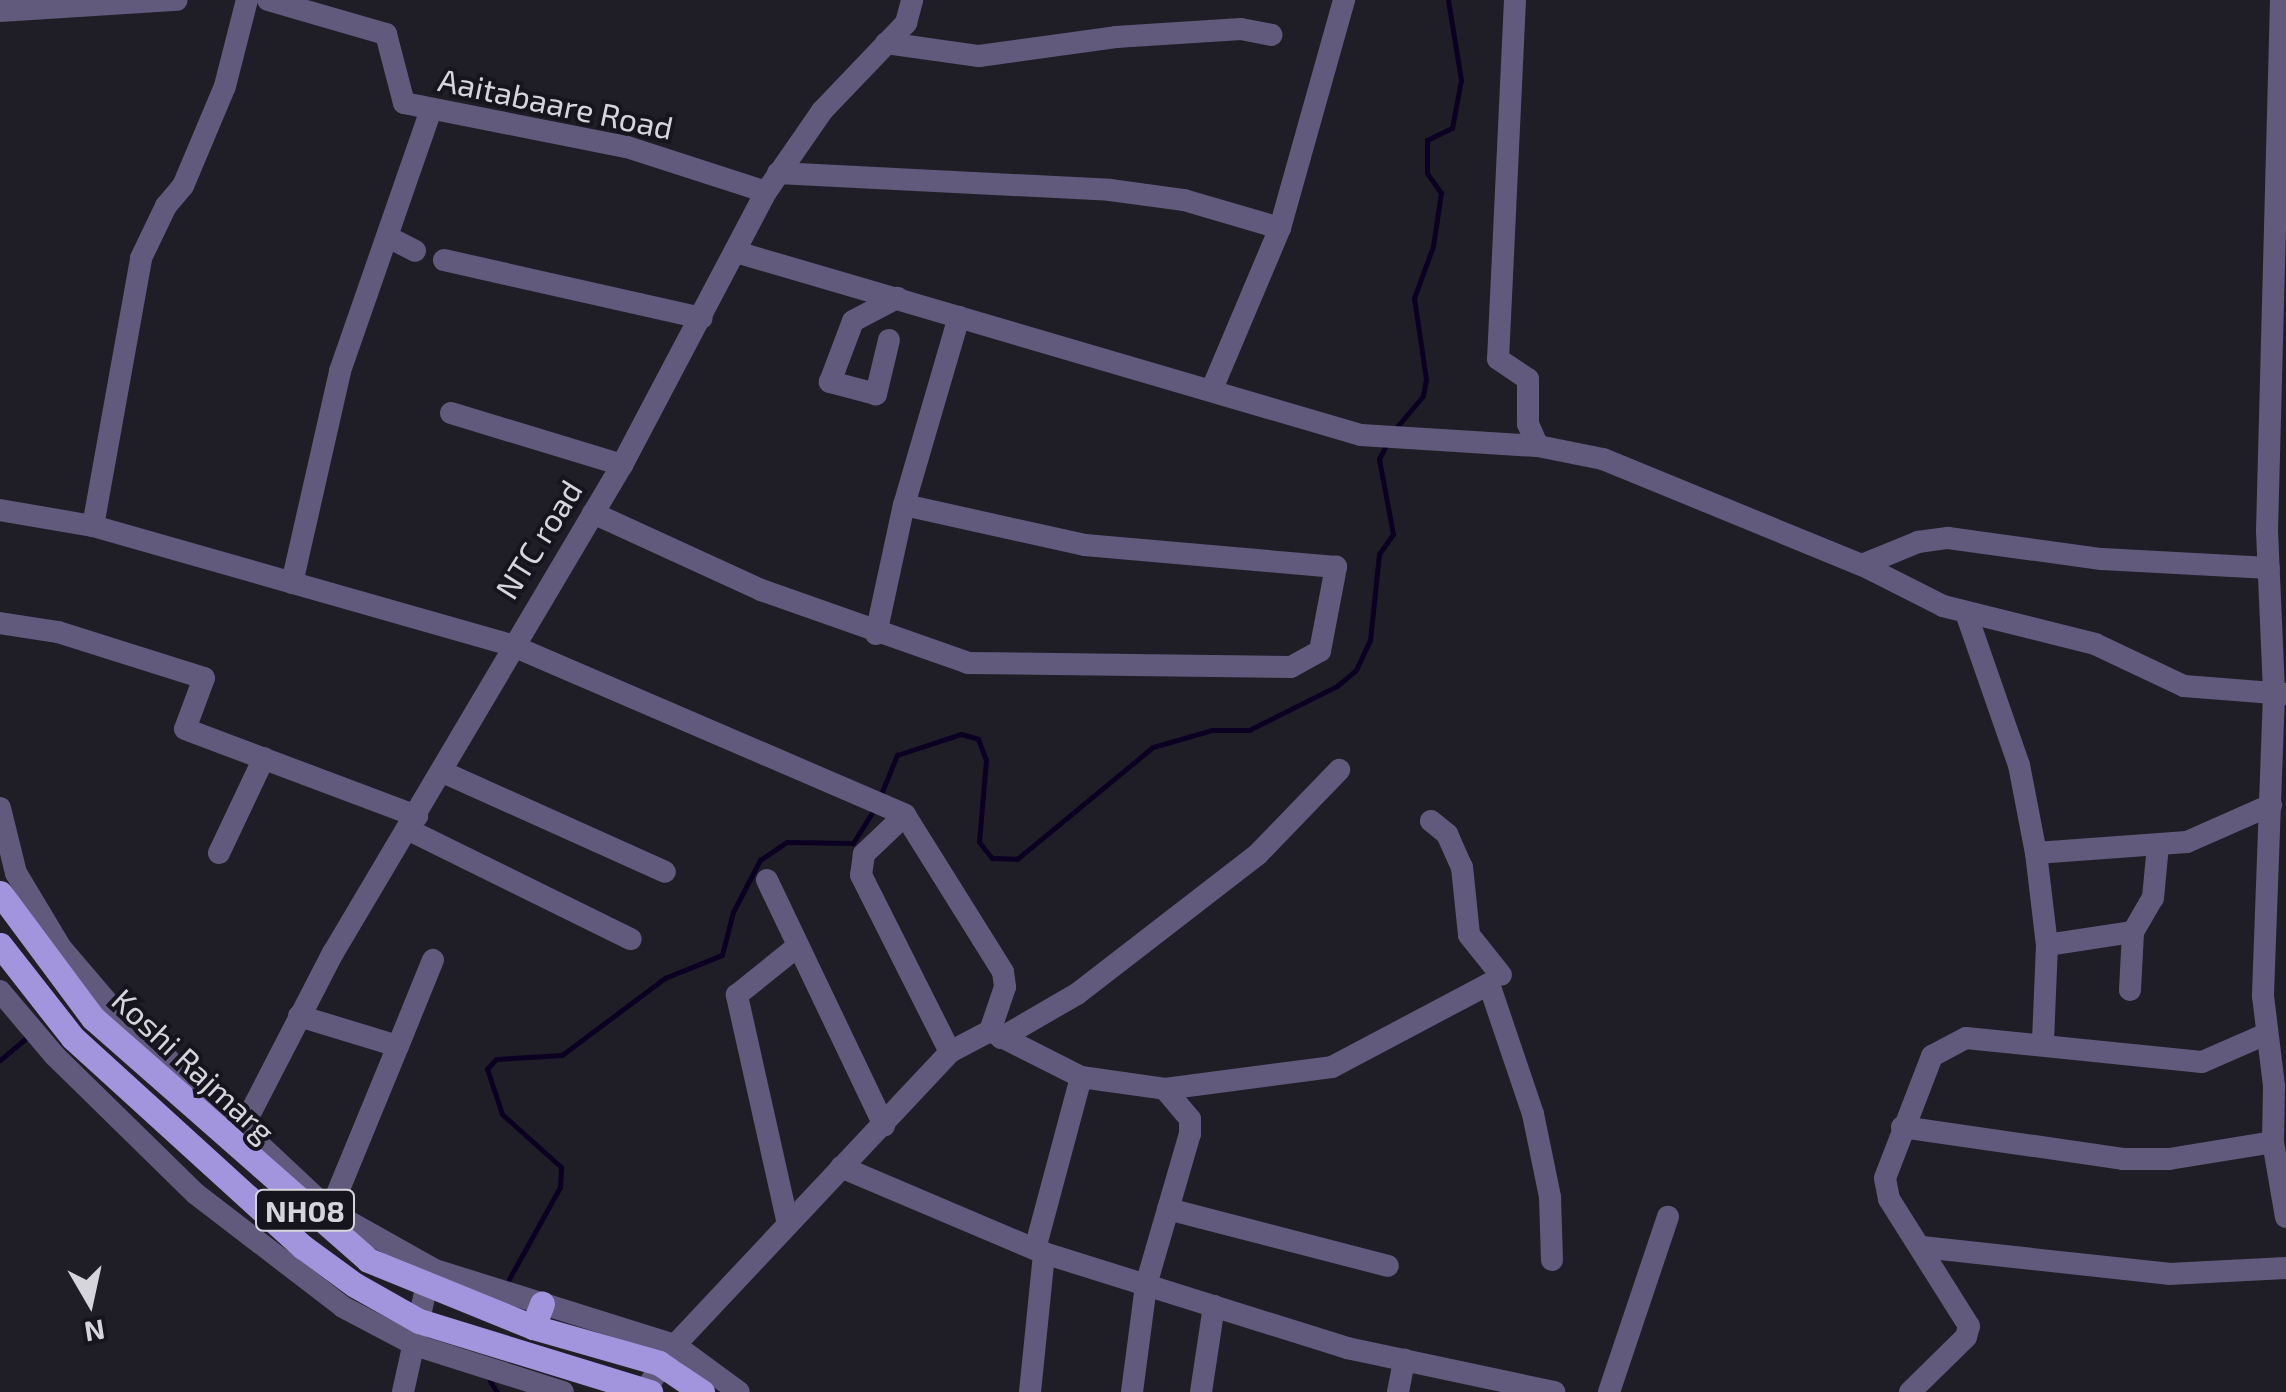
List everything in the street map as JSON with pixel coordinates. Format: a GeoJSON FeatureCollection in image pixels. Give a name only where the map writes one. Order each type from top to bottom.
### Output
{"type":"FeatureCollection","features":[{"type":"Feature","properties":{"kind":"main road","name":"Koshi Rajmarg"},"geometry":{"type":"LineString","coordinates":[[5,882],[92,1018],[341,1241],[426,1288],[538,1315],[667,1354],[702,1392]]}},
{"type":"Feature","properties":{"kind":"main road","name":"Koshi Rajmarg"},"geometry":{"type":"LineString","coordinates":[[0,944],[72,1038],[218,1172],[417,1333],[647,1391]]}},
{"type":"Feature","properties":{"kind":"street"},"geometry":{"type":"LineString","coordinates":[[0,11],[177,0]]}},
{"type":"Feature","properties":{"kind":"street"},"geometry":{"type":"LineString","coordinates":[[93,526],[142,258],[166,206],[184,186],[226,86],[247,0]]}},
{"type":"Feature","properties":{"kind":"street","name":"Aaitabaare Road"},"geometry":{"type":"LineString","coordinates":[[268,0],[386,34],[401,101],[431,110],[628,147],[772,183],[1110,190],[1184,200],[1280,228]]}},
{"type":"Feature","properties":{"kind":"street","name":"NTC road"},"geometry":{"type":"LineString","coordinates":[[242,1129],[299,1016],[446,773],[511,645],[622,464],[772,183],[840,90],[906,23],[912,0]]}},
{"type":"Feature","properties":{"kind":"street"},"geometry":{"type":"LineString","coordinates":[[1212,389],[1280,228],[1344,0]]}},
{"type":"Feature","properties":{"kind":"street"},"geometry":{"type":"LineString","coordinates":[[1515,0],[1498,359],[1501,366],[1528,379],[1528,424],[1538,446]]}},
{"type":"Feature","properties":{"kind":"street"},"geometry":{"type":"LineString","coordinates":[[2280,0],[2277,532],[2269,568],[2280,694],[2270,805],[2274,994],[2266,1034],[2280,1087],[2272,1142],[2286,1217]]}},
{"type":"Feature","properties":{"kind":"street"},"geometry":{"type":"LineString","coordinates":[[886,43],[979,56],[1131,36],[1241,29],[1271,34]]}},
{"type":"Feature","properties":{"kind":"street"},"geometry":{"type":"LineString","coordinates":[[292,583],[340,371],[390,238],[431,110]]}},
{"type":"Feature","properties":{"kind":"street"},"geometry":{"type":"LineString","coordinates":[[390,238],[415,252]]}},
{"type":"Feature","properties":{"kind":"street"},"geometry":{"type":"LineString","coordinates":[[736,252],[1360,435],[1538,446],[1604,459],[1862,564],[1966,613],[2095,644],[2184,686],[2280,694]]}},
{"type":"Feature","properties":{"kind":"street"},"geometry":{"type":"LineString","coordinates":[[444,260],[702,318]]}},
{"type":"Feature","properties":{"kind":"street"},"geometry":{"type":"LineString","coordinates":[[889,340],[876,394],[830,382],[853,320],[898,298]]}},
{"type":"Feature","properties":{"kind":"street"},"geometry":{"type":"LineString","coordinates":[[876,634],[904,505],[959,318]]}},
{"type":"Feature","properties":{"kind":"street"},"geometry":{"type":"LineString","coordinates":[[452,413],[622,464]]}},
{"type":"Feature","properties":{"kind":"street"},"geometry":{"type":"LineString","coordinates":[[593,513],[629,535],[876,634],[968,663],[1291,667],[1320,651],[1336,567],[1084,545],[904,505]]}},
{"type":"Feature","properties":{"kind":"street"},"geometry":{"type":"LineString","coordinates":[[0,510],[93,526],[511,645],[857,799],[898,811],[1003,972],[1006,988],[995,1035]]}},
{"type":"Feature","properties":{"kind":"street"},"geometry":{"type":"LineString","coordinates":[[1862,564],[1918,542],[1948,538],[2102,559],[2269,568]]}},
{"type":"Feature","properties":{"kind":"street"},"geometry":{"type":"LineString","coordinates":[[1966,613],[2019,765],[2036,853],[2047,945],[2043,1041]]}},
{"type":"Feature","properties":{"kind":"street"},"geometry":{"type":"LineString","coordinates":[[0,622],[58,632],[204,678],[184,728],[413,823],[631,939]]}},
{"type":"Feature","properties":{"kind":"street"},"geometry":{"type":"LineString","coordinates":[[219,853],[264,758]]}},
{"type":"Feature","properties":{"kind":"street"},"geometry":{"type":"LineString","coordinates":[[647,1391],[667,1354],[950,1052],[995,1035],[1077,994],[1258,854],[1339,770]]}},
{"type":"Feature","properties":{"kind":"street"},"geometry":{"type":"LineString","coordinates":[[446,773],[665,872]]}},
{"type":"Feature","properties":{"kind":"street"},"geometry":{"type":"LineString","coordinates":[[2036,853],[2187,842],[2270,805]]}},
{"type":"Feature","properties":{"kind":"street"},"geometry":{"type":"LineString","coordinates":[[0,808],[5,882],[108,1003],[330,1211],[435,1270],[538,1315]]}},
{"type":"Feature","properties":{"kind":"street"},"geometry":{"type":"LineString","coordinates":[[898,811],[864,854],[861,875],[950,1052]]}},
{"type":"Feature","properties":{"kind":"street"},"geometry":{"type":"LineString","coordinates":[[1431,821],[1448,834],[1462,867],[1469,935],[1500,975]]}},
{"type":"Feature","properties":{"kind":"street"},"geometry":{"type":"LineString","coordinates":[[2130,990],[2133,932],[2153,898],[2158,845]]}},
{"type":"Feature","properties":{"kind":"street"},"geometry":{"type":"LineString","coordinates":[[767,880],[884,1125]]}},
{"type":"Feature","properties":{"kind":"street"},"geometry":{"type":"LineString","coordinates":[[2047,945],[2133,932]]}},
{"type":"Feature","properties":{"kind":"street"},"geometry":{"type":"LineString","coordinates":[[788,1224],[737,1004],[744,986],[798,946]]}},
{"type":"Feature","properties":{"kind":"street"},"geometry":{"type":"LineString","coordinates":[[330,1211],[433,960]]}},
{"type":"Feature","properties":{"kind":"street"},"geometry":{"type":"LineString","coordinates":[[995,1035],[1082,1077],[1165,1089],[1332,1067],[1489,984],[1533,1114],[1550,1197],[1552,1260]]}},
{"type":"Feature","properties":{"kind":"street"},"geometry":{"type":"LineString","coordinates":[[0,991],[56,1056],[196,1194],[343,1307],[563,1392]]}},
{"type":"Feature","properties":{"kind":"street"},"geometry":{"type":"LineString","coordinates":[[299,1016],[398,1046]]}},
{"type":"Feature","properties":{"kind":"street"},"geometry":{"type":"LineString","coordinates":[[1910,1392],[1966,1337],[1968,1326],[1922,1246],[1888,1198],[1885,1178],[1932,1056],[1948,1044],[1966,1038],[2043,1041],[2158,1062],[2202,1062],[2266,1034]]}},
{"type":"Feature","properties":{"kind":"street"},"geometry":{"type":"LineString","coordinates":[[1030,1392],[1040,1252],[1082,1077]]}},
{"type":"Feature","properties":{"kind":"street"},"geometry":{"type":"LineString","coordinates":[[1132,1392],[1146,1285],[1191,1127],[1165,1089]]}},
{"type":"Feature","properties":{"kind":"street"},"geometry":{"type":"LineString","coordinates":[[1902,1127],[2123,1159],[2168,1159],[2272,1142]]}},
{"type":"Feature","properties":{"kind":"street"},"geometry":{"type":"LineString","coordinates":[[841,1167],[1040,1252],[1404,1360],[1506,1386],[1554,1392]]}},
{"type":"Feature","properties":{"kind":"street"},"geometry":{"type":"LineString","coordinates":[[1168,1210],[1388,1266]]}},
{"type":"Feature","properties":{"kind":"street"},"geometry":{"type":"LineString","coordinates":[[1609,1392],[1668,1217]]}},
{"type":"Feature","properties":{"kind":"street"},"geometry":{"type":"LineString","coordinates":[[1922,1246],[2169,1274],[2286,1268]]}},
{"type":"Feature","properties":{"kind":"street"},"geometry":{"type":"LineString","coordinates":[[403,1392],[426,1288]]}},
{"type":"Feature","properties":{"kind":"street"},"geometry":{"type":"LineString","coordinates":[[1201,1392],[1214,1306]]}},
{"type":"Feature","properties":{"kind":"street"},"geometry":{"type":"LineString","coordinates":[[667,1354],[738,1392]]}},
{"type":"Feature","properties":{"kind":"street"},"geometry":{"type":"LineString","coordinates":[[1398,1392],[1404,1360]]}},
{"type":"Feature","properties":{"kind":"waterway"},"geometry":{"type":"LineString","coordinates":[[1395,429],[1423,396],[1426,379],[1414,298],[1433,246],[1441,193],[1427,173],[1427,140],[1452,128],[1461,80],[1448,0]]}},
{"type":"Feature","properties":{"kind":"waterway"},"geometry":{"type":"LineString","coordinates":[[879,799],[897,755],[961,734],[978,739],[986,760],[979,842],[992,858],[1017,859],[1153,747],[1212,730],[1249,730],[1337,686],[1356,670],[1370,640],[1379,554],[1393,534],[1379,459],[1386,445]]}},
{"type":"Feature","properties":{"kind":"waterway"},"geometry":{"type":"LineString","coordinates":[[509,1279],[560,1187],[561,1167],[502,1114],[487,1069],[496,1059],[562,1055],[665,978],[722,955],[733,912],[760,860],[787,842],[853,843],[874,809]]}},
{"type":"Feature","properties":{"kind":"waterway"},"geometry":{"type":"LineString","coordinates":[[0,1060],[27,1037]]}},
{"type":"Feature","properties":{"kind":"waterway"},"geometry":{"type":"LineString","coordinates":[[490,1381],[497,1392]]}}]}
